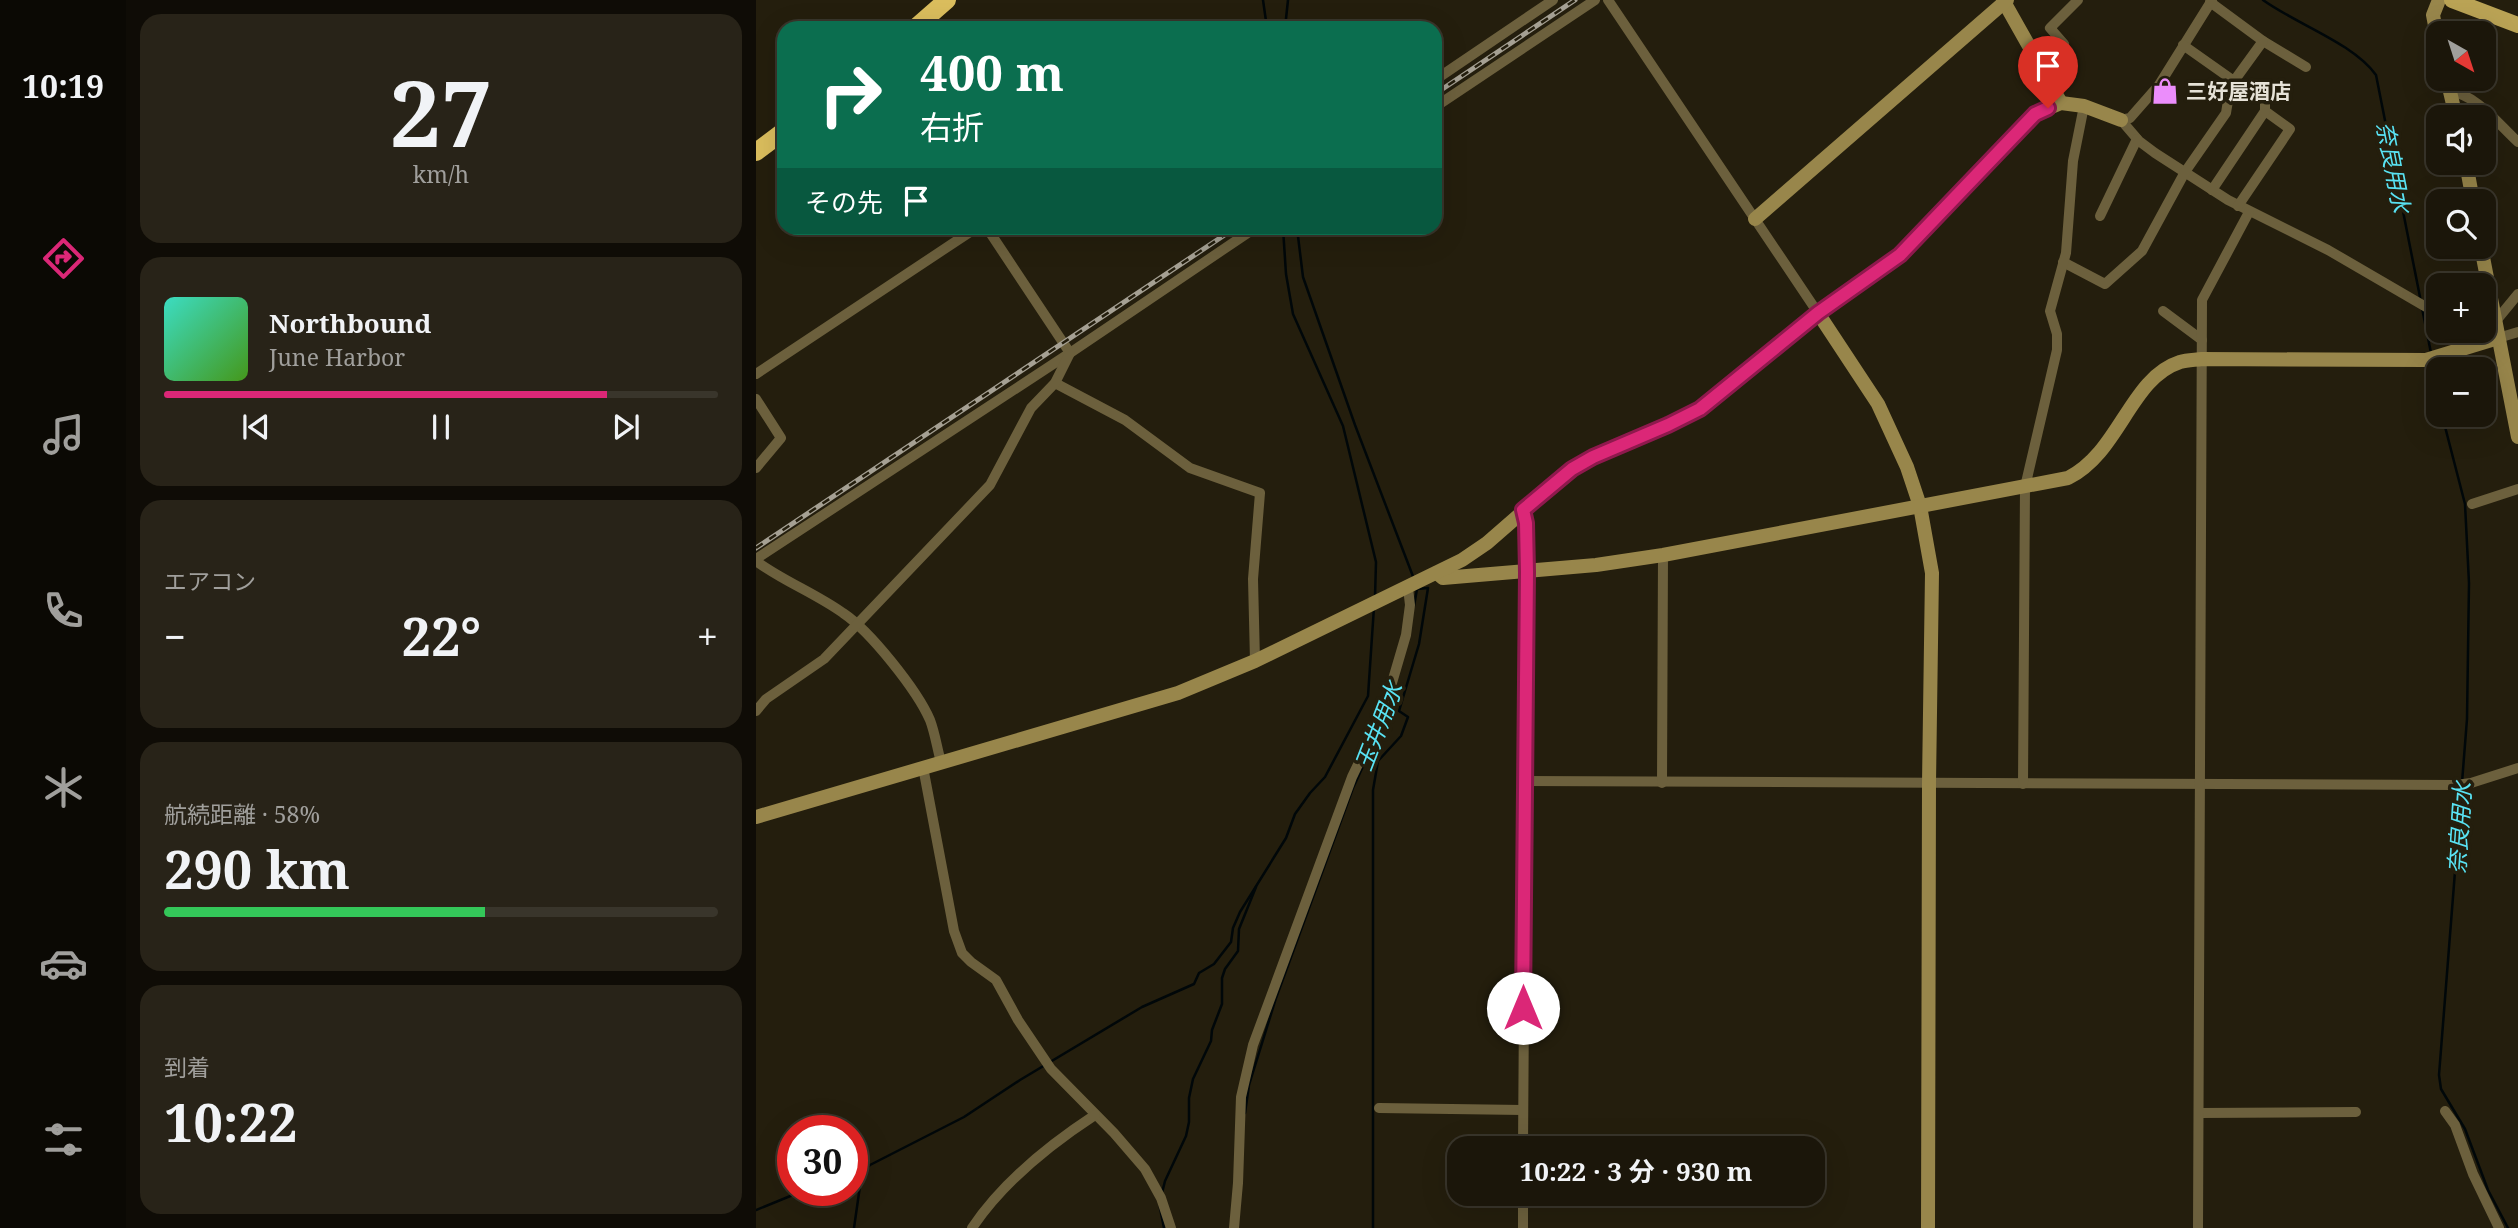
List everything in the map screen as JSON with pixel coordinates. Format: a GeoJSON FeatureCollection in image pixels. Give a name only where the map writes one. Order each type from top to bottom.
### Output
{"type":"FeatureCollection","features":[{"type":"Feature","properties":{"kind":"highway"},"geometry":{"type":"LineString","coordinates":[[923,21],[947,0]]}},
{"type":"Feature","properties":{"kind":"highway"},"geometry":{"type":"LineString","coordinates":[[940,21],[964,0]]}},
{"type":"Feature","properties":{"kind":"highway"},"geometry":{"type":"LineString","coordinates":[[756,152],[777,136]]}},
{"type":"Feature","properties":{"kind":"highway"},"geometry":{"type":"LineString","coordinates":[[756,165],[777,150]]}},
{"type":"Feature","properties":{"kind":"main road"},"geometry":{"type":"LineString","coordinates":[[2452,0],[2518,25]]}},
{"type":"Feature","properties":{"kind":"street"},"geometry":{"type":"LineString","coordinates":[[1442,75],[1553,0]]}},
{"type":"Feature","properties":{"kind":"street"},"geometry":{"type":"LineString","coordinates":[[1442,102],[1595,0]]}},
{"type":"Feature","properties":{"kind":"street"},"geometry":{"type":"LineString","coordinates":[[1608,0],[1878,404],[1907,467],[1920,506],[1932,573],[1928,783],[1928,1228]]}},
{"type":"Feature","properties":{"kind":"street"},"geometry":{"type":"LineString","coordinates":[[2043,69],[2064,44],[2050,28],[2078,0]]}},
{"type":"Feature","properties":{"kind":"street"},"geometry":{"type":"LineString","coordinates":[[2434,21],[2433,15],[2439,0]]}},
{"type":"Feature","properties":{"kind":"street"},"geometry":{"type":"LineString","coordinates":[[1755,219],[2005,1],[2061,103]]}},
{"type":"Feature","properties":{"kind":"street"},"geometry":{"type":"LineString","coordinates":[[2121,120],[2130,118],[2159,85],[2211,1],[2263,41],[2306,67]]}},
{"type":"Feature","properties":{"kind":"street"},"geometry":{"type":"LineString","coordinates":[[2063,262],[2105,284],[2142,251],[2185,172],[2226,113],[2230,88],[2234,81],[2263,41]]}},
{"type":"Feature","properties":{"kind":"street"},"geometry":{"type":"LineString","coordinates":[[2183,45],[2265,100],[2265,111],[2211,190]]}},
{"type":"Feature","properties":{"kind":"street"},"geometry":{"type":"LineString","coordinates":[[2456,91],[2471,100],[2518,142]]}},
{"type":"Feature","properties":{"kind":"street"},"geometry":{"type":"LineString","coordinates":[[756,817],[1178,693],[1255,661],[1437,573],[1487,543],[1572,469],[1700,409],[1818,313],[1900,255],[2035,114],[2061,103],[2084,106],[2121,120],[2137,139],[2211,190],[2249,212],[2328,250],[2426,307]]}},
{"type":"Feature","properties":{"kind":"street"},"geometry":{"type":"LineString","coordinates":[[2023,785],[2025,487],[2057,350],[2057,334],[2050,312],[2063,262],[2073,161],[2084,106]]}},
{"type":"Feature","properties":{"kind":"street"},"geometry":{"type":"LineString","coordinates":[[2238,206],[2290,129],[2265,111]]}},
{"type":"Feature","properties":{"kind":"street"},"geometry":{"type":"LineString","coordinates":[[2100,216],[2137,139]]}},
{"type":"Feature","properties":{"kind":"street"},"geometry":{"type":"LineString","coordinates":[[2198,1228],[2202,300],[2249,212]]}},
{"type":"Feature","properties":{"kind":"street"},"geometry":{"type":"LineString","coordinates":[[756,374],[965,235]]}},
{"type":"Feature","properties":{"kind":"street"},"geometry":{"type":"LineString","coordinates":[[992,235],[1070,353]]}},
{"type":"Feature","properties":{"kind":"street"},"geometry":{"type":"LineString","coordinates":[[941,762],[930,721],[917,697],[858,624],[827,602],[771,572],[756,560],[1245,235]]}},
{"type":"Feature","properties":{"kind":"street"},"geometry":{"type":"LineString","coordinates":[[2496,321],[2518,294]]}},
{"type":"Feature","properties":{"kind":"street"},"geometry":{"type":"LineString","coordinates":[[2163,311],[2202,340]]}},
{"type":"Feature","properties":{"kind":"street"},"geometry":{"type":"LineString","coordinates":[[2496,339],[2518,332]]}},
{"type":"Feature","properties":{"kind":"street"},"geometry":{"type":"LineString","coordinates":[[1437,573],[1443,578],[1527,572],[1663,555],[2051,482],[2080,472],[2099,456],[2149,382],[2164,370],[2181,362],[2202,359],[2432,359],[2484,343]]}},
{"type":"Feature","properties":{"kind":"street"},"geometry":{"type":"LineString","coordinates":[[2495,343],[2516,420],[2518,437]]}},
{"type":"Feature","properties":{"kind":"street"},"geometry":{"type":"LineString","coordinates":[[756,710],[766,699],[824,659],[989,485],[1031,408],[1055,383],[1070,353]]}},
{"type":"Feature","properties":{"kind":"street"},"geometry":{"type":"LineString","coordinates":[[1055,383],[1125,420],[1190,468],[1260,493],[1253,579],[1255,661]]}},
{"type":"Feature","properties":{"kind":"street"},"geometry":{"type":"LineString","coordinates":[[756,399],[781,438],[756,468]]}},
{"type":"Feature","properties":{"kind":"street"},"geometry":{"type":"LineString","coordinates":[[2472,504],[2518,489]]}},
{"type":"Feature","properties":{"kind":"street"},"geometry":{"type":"LineString","coordinates":[[1523,510],[1526,523],[1527,572],[1523,1136]]}},
{"type":"Feature","properties":{"kind":"street"},"geometry":{"type":"LineString","coordinates":[[1662,783],[1663,555]]}},
{"type":"Feature","properties":{"kind":"street"},"geometry":{"type":"LineString","coordinates":[[1234,1228],[1241,1097],[1253,1045],[1352,777],[1384,710],[1406,635],[1414,585]]}},
{"type":"Feature","properties":{"kind":"street"},"geometry":{"type":"LineString","coordinates":[[923,767],[954,931],[962,953],[996,980],[1018,1020],[1051,1069],[1145,1169],[1159,1195],[1171,1228]]}},
{"type":"Feature","properties":{"kind":"street"},"geometry":{"type":"LineString","coordinates":[[1525,781],[2456,785],[2518,768]]}},
{"type":"Feature","properties":{"kind":"street"},"geometry":{"type":"LineString","coordinates":[[1379,1108],[1523,1110]]}},
{"type":"Feature","properties":{"kind":"street"},"geometry":{"type":"LineString","coordinates":[[2445,1111],[2455,1125],[2473,1174],[2499,1228]]}},
{"type":"Feature","properties":{"kind":"street"},"geometry":{"type":"LineString","coordinates":[[2199,1113],[2356,1112]]}},
{"type":"Feature","properties":{"kind":"street"},"geometry":{"type":"LineString","coordinates":[[972,1228],[987,1206],[1042,1154],[1095,1115]]}},
{"type":"Feature","properties":{"kind":"street"},"geometry":{"type":"LineString","coordinates":[[1523,1206],[1524,1228]]}},
{"type":"Feature","properties":{"kind":"waterway"},"geometry":{"type":"LineString","coordinates":[[1263,0],[1266,21]]}},
{"type":"Feature","properties":{"kind":"waterway","name":"玉井用水"},"geometry":{"type":"LineString","coordinates":[[1286,21],[1288,0]]}},
{"type":"Feature","properties":{"kind":"waterway","name":"奈良用水"},"geometry":{"type":"LineString","coordinates":[[2263,0],[2353,53],[2376,75],[2421,302]]}},
{"type":"Feature","properties":{"kind":"waterway"},"geometry":{"type":"LineString","coordinates":[[1283,235],[1286,274],[1293,314],[1343,426],[1376,562],[1375,597]]}},
{"type":"Feature","properties":{"kind":"waterway","name":"玉井用水"},"geometry":{"type":"LineString","coordinates":[[1298,235],[1303,277],[1355,425],[1414,579]]}},
{"type":"Feature","properties":{"kind":"waterway","name":"奈良用水"},"geometry":{"type":"LineString","coordinates":[[2422,308],[2431,353]]}},
{"type":"Feature","properties":{"kind":"waterway","name":"奈良用水"},"geometry":{"type":"LineString","coordinates":[[2445,427],[2465,504],[2469,583],[2467,719],[2439,1075],[2441,1089],[2465,1129],[2488,1190],[2508,1228]]}},
{"type":"Feature","properties":{"kind":"waterway"},"geometry":{"type":"LineString","coordinates":[[1373,1228],[1373,790],[1378,761],[1401,736],[1408,717],[1399,711],[1419,644],[1428,588],[1417,589]]}},
{"type":"Feature","properties":{"kind":"waterway","name":"玉井用水"},"geometry":{"type":"LineString","coordinates":[[1414,606],[1417,589]]}},
{"type":"Feature","properties":{"kind":"waterway"},"geometry":{"type":"LineString","coordinates":[[868,1167],[964,1117],[1142,1007],[1194,984],[1199,973],[1214,964],[1231,942],[1233,928],[1240,912],[1286,838],[1295,814],[1325,777],[1368,696],[1374,607]]}},
{"type":"Feature","properties":{"kind":"waterway","name":"玉井用水"},"geometry":{"type":"LineString","coordinates":[[1245,1113],[1249,1085],[1276,998],[1353,788],[1381,727]]}},
{"type":"Feature","properties":{"kind":"waterway"},"geometry":{"type":"LineString","coordinates":[[1162,1193],[1186,1136],[1193,1079],[1211,1041],[1212,1030],[1222,1004],[1222,978],[1238,951],[1239,929],[1256,887]]}},
{"type":"Feature","properties":{"kind":"waterway"},"geometry":{"type":"LineString","coordinates":[[756,1210],[777,1201]]}},
{"type":"Feature","properties":{"kind":"waterway"},"geometry":{"type":"LineString","coordinates":[[1159,1203],[1164,1228]]}},
{"type":"Feature","properties":{"kind":"waterway"},"geometry":{"type":"LineString","coordinates":[[854,1228],[857,1206]]}},
{"type":"Feature","properties":{"kind":"railway"},"geometry":{"type":"LineString","coordinates":[[1442,89],[1575,0]]}},
{"type":"Feature","properties":{"kind":"railway"},"geometry":{"type":"LineString","coordinates":[[756,548],[1225,235]]}},
{"type":"Feature","properties":{"kind":"place","name":"三好屋酒店"},"geometry":{"type":"Point","coordinates":[2165,91]}},
{"type":"Feature","properties":{"kind":"route"},"geometry":{"type":"LineString","coordinates":[[1523,1008],[1527,572],[1526,523],[1523,510],[1572,469],[1593,457],[1700,409],[1818,313],[1900,255],[2035,114],[2048,108]]}}]}
